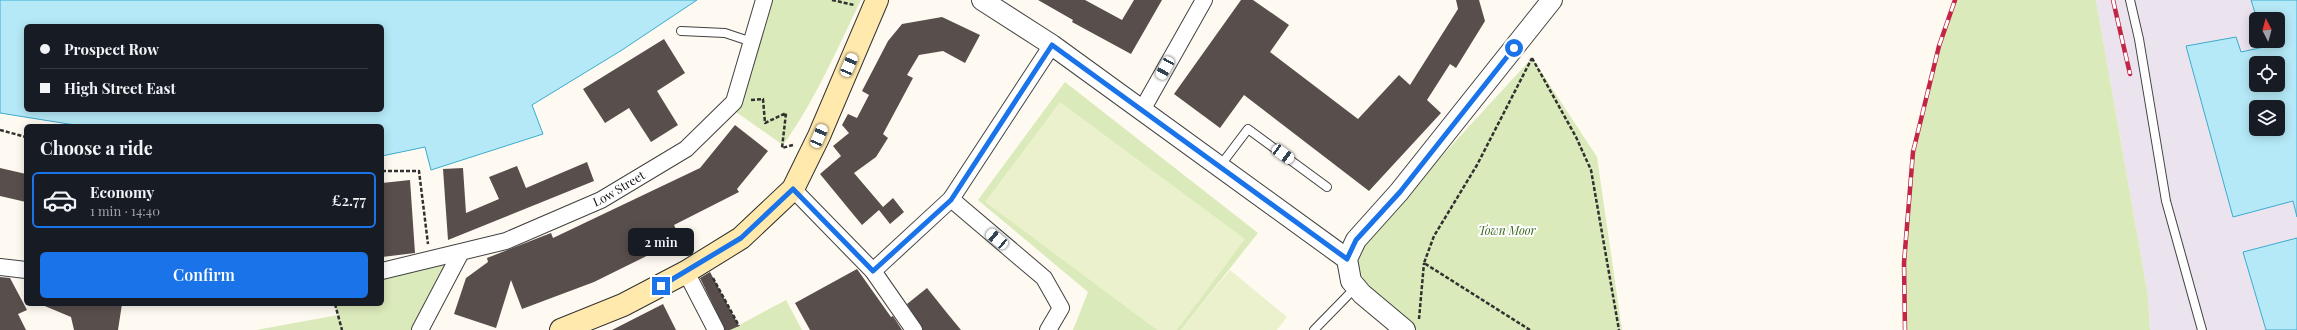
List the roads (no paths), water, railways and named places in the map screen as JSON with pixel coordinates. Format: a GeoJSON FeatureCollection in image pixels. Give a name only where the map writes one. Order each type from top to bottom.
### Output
{"type":"FeatureCollection","features":[{"type":"Feature","properties":{"kind":"main road"},"geometry":{"type":"LineString","coordinates":[[561,330],[623,305],[695,267],[741,238],[793,189],[819,136],[877,0]]}},
{"type":"Feature","properties":{"kind":"street","name":"Low Street"},"geometry":{"type":"LineString","coordinates":[[384,271],[460,254],[506,241],[601,200],[686,148],[734,102],[764,0]]}},
{"type":"Feature","properties":{"kind":"street"},"geometry":{"type":"LineString","coordinates":[[982,0],[1052,45],[1347,259]]}},
{"type":"Feature","properties":{"kind":"street"},"geometry":{"type":"LineString","coordinates":[[1142,110],[1204,0]]}},
{"type":"Feature","properties":{"kind":"street"},"geometry":{"type":"LineString","coordinates":[[1411,328],[1362,294],[1351,281],[1347,259],[1356,240],[1400,192],[1552,0]]}},
{"type":"Feature","properties":{"kind":"street"},"geometry":{"type":"LineString","coordinates":[[873,271],[951,200],[1052,45]]}},
{"type":"Feature","properties":{"kind":"street"},"geometry":{"type":"LineString","coordinates":[[793,189],[873,271],[914,330]]}},
{"type":"Feature","properties":{"kind":"street"},"geometry":{"type":"LineString","coordinates":[[951,200],[1044,278],[1061,308],[1048,330]]}},
{"type":"Feature","properties":{"kind":"street"},"geometry":{"type":"LineString","coordinates":[[420,330],[460,254]]}},
{"type":"Feature","properties":{"kind":"street"},"geometry":{"type":"LineString","coordinates":[[0,267],[24,270]]}},
{"type":"Feature","properties":{"kind":"street"},"geometry":{"type":"LineString","coordinates":[[695,267],[716,330]]}},
{"type":"Feature","properties":{"kind":"lane"},"geometry":{"type":"LineString","coordinates":[[2130,0],[2139,39],[2166,201],[2202,330]]}},
{"type":"Feature","properties":{"kind":"lane"},"geometry":{"type":"LineString","coordinates":[[681,31],[725,33],[752,42]]}},
{"type":"Feature","properties":{"kind":"lane"},"geometry":{"type":"LineString","coordinates":[[1220,166],[1248,129],[1327,187]]}},
{"type":"Feature","properties":{"kind":"lane"},"geometry":{"type":"LineString","coordinates":[[1314,330],[1356,287]]}},
{"type":"Feature","properties":{"kind":"water"},"geometry":{"type":"Polygon","coordinates":[[[0,0],[697,0],[622,50],[532,105],[543,134],[431,170],[425,147],[384,156],[384,124],[69,124],[0,113],[0,0]]]}},
{"type":"Feature","properties":{"kind":"water"},"geometry":{"type":"Polygon","coordinates":[[[2251,0],[2297,0],[2297,217],[2293,201],[2233,217],[2186,46],[2236,37],[2241,52],[2259,48],[2285,48],[2285,12],[2255,12],[2251,0]]]}},
{"type":"Feature","properties":{"kind":"water"},"geometry":{"type":"Polygon","coordinates":[[[2297,238],[2297,330],[2266,330],[2243,252],[2297,238]]]}},
{"type":"Feature","properties":{"kind":"railway"},"geometry":{"type":"LineString","coordinates":[[1905,330],[1904,263],[1913,152],[1939,46],[1955,0]]}},
{"type":"Feature","properties":{"kind":"railway"},"geometry":{"type":"LineString","coordinates":[[2113,0],[2130,74]]}},
{"type":"Feature","properties":{"kind":"park label","name":"Town Moor"},"geometry":{"type":"Point","coordinates":[1507,231]}}]}
